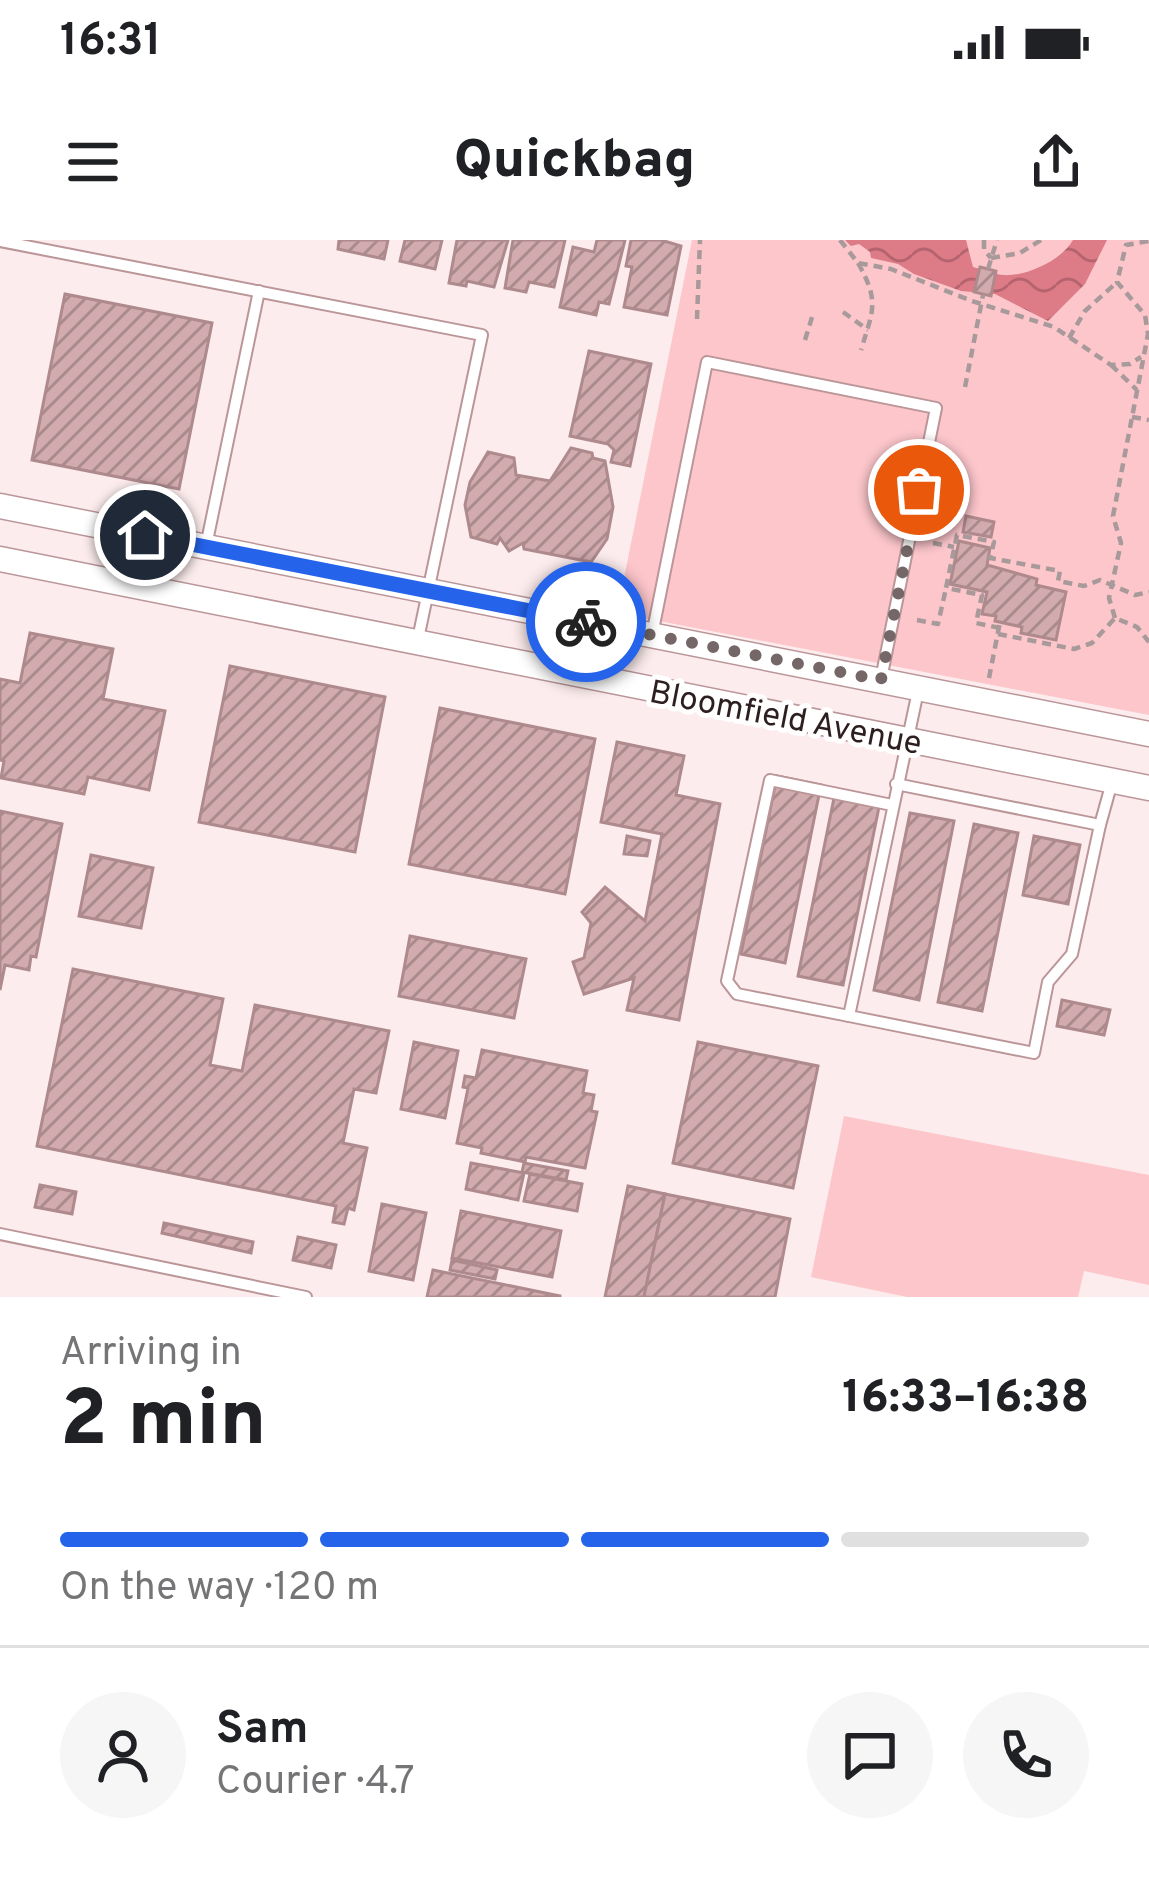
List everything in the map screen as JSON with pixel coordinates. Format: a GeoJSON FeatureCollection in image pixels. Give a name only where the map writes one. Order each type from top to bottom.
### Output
{"type":"FeatureCollection","features":[{"type":"Feature","properties":{"kind":"street","name":"Bloomfield Avenue"},"geometry":{"type":"LineString","coordinates":[[0,506],[1149,734]]}},
{"type":"Feature","properties":{"kind":"street","name":"Bloomfield Avenue"},"geometry":{"type":"LineString","coordinates":[[0,560],[1149,788]]}},
{"type":"Feature","properties":{"kind":"lane"},"geometry":{"type":"LineString","coordinates":[[0,241],[482,335],[418,643]]}},
{"type":"Feature","properties":{"kind":"lane"},"geometry":{"type":"LineString","coordinates":[[206,546],[259,292]]}},
{"type":"Feature","properties":{"kind":"lane"},"geometry":{"type":"LineString","coordinates":[[652,635],[707,362],[753,371],[936,408],[881,680]]}},
{"type":"Feature","properties":{"kind":"lane"},"geometry":{"type":"LineString","coordinates":[[849,1016],[919,688]]}},
{"type":"Feature","properties":{"kind":"lane"},"geometry":{"type":"LineString","coordinates":[[892,805],[770,780],[727,981],[737,994],[1034,1053],[1048,982],[1072,954],[1112,781]]}},
{"type":"Feature","properties":{"kind":"lane"},"geometry":{"type":"LineString","coordinates":[[896,784],[1100,825]]}},
{"type":"Feature","properties":{"kind":"lane"},"geometry":{"type":"LineString","coordinates":[[0,1234],[306,1297]]}},
{"type":"Feature","properties":{"kind":"path"},"geometry":{"type":"LineString","coordinates":[[697,319],[700,240]]}},
{"type":"Feature","properties":{"kind":"path"},"geometry":{"type":"LineString","coordinates":[[840,240],[874,296],[861,350]]}},
{"type":"Feature","properties":{"kind":"path"},"geometry":{"type":"LineString","coordinates":[[984,240],[984,250],[991,258]]}},
{"type":"Feature","properties":{"kind":"path"},"geometry":{"type":"LineString","coordinates":[[988,269],[997,240]]}},
{"type":"Feature","properties":{"kind":"path"},"geometry":{"type":"LineString","coordinates":[[991,258],[1019,253],[1041,240]]}},
{"type":"Feature","properties":{"kind":"path"},"geometry":{"type":"LineString","coordinates":[[1069,338],[1085,311],[1117,282],[1126,245],[1149,241]]}},
{"type":"Feature","properties":{"kind":"path"},"geometry":{"type":"LineString","coordinates":[[858,263],[891,269],[1054,327],[1112,365],[1137,391]]}},
{"type":"Feature","properties":{"kind":"path"},"geometry":{"type":"LineString","coordinates":[[1115,618],[1109,598],[1121,543],[1113,516],[1148,334],[1145,316],[1117,282]]}},
{"type":"Feature","properties":{"kind":"path"},"geometry":{"type":"LineString","coordinates":[[964,387],[983,295]]}},
{"type":"Feature","properties":{"kind":"path"},"geometry":{"type":"LineString","coordinates":[[843,313],[868,330]]}},
{"type":"Feature","properties":{"kind":"path"},"geometry":{"type":"LineString","coordinates":[[805,340],[813,314]]}},
{"type":"Feature","properties":{"kind":"path"},"geometry":{"type":"LineString","coordinates":[[1112,365],[1130,364],[1144,356]]}},
{"type":"Feature","properties":{"kind":"path"},"geometry":{"type":"LineString","coordinates":[[1132,417],[1149,421]]}},
{"type":"Feature","properties":{"kind":"path"},"geometry":{"type":"LineString","coordinates":[[917,620],[938,624],[957,535],[994,542],[989,562],[1060,571],[1058,581],[1084,586],[1111,582],[1136,596],[1149,592]]}},
{"type":"Feature","properties":{"kind":"path"},"geometry":{"type":"LineString","coordinates":[[933,543],[954,547]]}},
{"type":"Feature","properties":{"kind":"path"},"geometry":{"type":"LineString","coordinates":[[946,588],[982,593],[976,623],[1084,648],[1115,618]]}},
{"type":"Feature","properties":{"kind":"path"},"geometry":{"type":"LineString","coordinates":[[1115,618],[1138,627],[1149,642]]}},
{"type":"Feature","properties":{"kind":"path"},"geometry":{"type":"LineString","coordinates":[[989,678],[1000,628]]}},
{"type":"Feature","properties":{"kind":"shaded area"},"geometry":{"type":"Polygon","coordinates":[[[692,240],[1149,240],[1149,715],[617,613],[692,240]]]}},
{"type":"Feature","properties":{"kind":"shaded area"},"geometry":{"type":"Polygon","coordinates":[[[844,1116],[1149,1175],[1149,1285],[1084,1271],[1078,1297],[907,1297],[811,1277],[844,1116]]]}},
{"type":"Feature","properties":{"kind":"water"},"geometry":{"type":"Polygon","coordinates":[[[845,240],[966,240],[973,267],[1003,275],[1042,266],[1073,240],[1107,240],[1085,284],[1048,321],[995,294],[961,291],[898,264],[871,258],[859,244],[851,246],[845,240]]]}},
{"type":"Feature","properties":{"kind":"building"},"geometry":{"type":"Polygon","coordinates":[[[339,240],[388,240],[384,259],[338,249],[339,240]]]}},
{"type":"Feature","properties":{"kind":"building"},"geometry":{"type":"Polygon","coordinates":[[[405,240],[442,240],[435,269],[400,261],[405,240]]]}},
{"type":"Feature","properties":{"kind":"building"},"geometry":{"type":"Polygon","coordinates":[[[457,240],[508,240],[494,287],[449,283],[457,240]]]}},
{"type":"Feature","properties":{"kind":"building"},"geometry":{"type":"Polygon","coordinates":[[[513,240],[565,240],[554,287],[529,282],[526,292],[505,288],[513,240]]]}},
{"type":"Feature","properties":{"kind":"building"},"geometry":{"type":"Polygon","coordinates":[[[597,240],[625,240],[609,304],[599,302],[596,315],[560,307],[573,247],[594,252],[597,240]]]}},
{"type":"Feature","properties":{"kind":"building"},"geometry":{"type":"Polygon","coordinates":[[[631,240],[681,246],[667,315],[624,307],[632,267],[626,266],[631,240]]]}},
{"type":"Feature","properties":{"kind":"building"},"geometry":{"type":"Polygon","coordinates":[[[980,267],[996,271],[991,296],[974,292],[980,267]]]}},
{"type":"Feature","properties":{"kind":"building"},"geometry":{"type":"Polygon","coordinates":[[[65,294],[212,323],[179,489],[32,460],[65,294]]]}},
{"type":"Feature","properties":{"kind":"building"},"geometry":{"type":"Polygon","coordinates":[[[589,351],[651,364],[630,466],[611,462],[614,450],[608,444],[570,436],[589,351]]]}},
{"type":"Feature","properties":{"kind":"building"},"geometry":{"type":"Polygon","coordinates":[[[571,448],[605,461],[613,507],[607,539],[591,562],[524,549],[523,543],[509,551],[500,538],[497,544],[471,537],[465,505],[470,482],[488,452],[514,458],[516,475],[550,481],[571,448]]]}},
{"type":"Feature","properties":{"kind":"building"},"geometry":{"type":"Polygon","coordinates":[[[966,516],[994,522],[991,537],[963,532],[966,516]]]}},
{"type":"Feature","properties":{"kind":"building"},"geometry":{"type":"Polygon","coordinates":[[[959,541],[990,548],[987,565],[1066,592],[1056,640],[1021,633],[1022,627],[995,621],[996,616],[982,614],[987,592],[950,584],[959,541]]]}},
{"type":"Feature","properties":{"kind":"building"},"geometry":{"type":"Polygon","coordinates":[[[30,633],[113,649],[103,699],[165,711],[149,790],[88,777],[84,794],[1,778],[0,679],[20,683],[30,633]]]}},
{"type":"Feature","properties":{"kind":"building"},"geometry":{"type":"Polygon","coordinates":[[[230,666],[385,697],[355,852],[199,822],[230,666]]]}},
{"type":"Feature","properties":{"kind":"building"},"geometry":{"type":"Polygon","coordinates":[[[440,708],[595,739],[565,894],[409,864],[440,708]]]}},
{"type":"Feature","properties":{"kind":"building"},"geometry":{"type":"Polygon","coordinates":[[[617,742],[684,756],[676,795],[720,804],[679,1020],[627,1010],[634,978],[584,994],[573,962],[584,958],[591,923],[582,912],[605,887],[645,921],[662,834],[601,822],[617,742]]]}},
{"type":"Feature","properties":{"kind":"building"},"geometry":{"type":"Polygon","coordinates":[[[777,776],[821,785],[785,963],[741,954],[777,776]]]}},
{"type":"Feature","properties":{"kind":"building"},"geometry":{"type":"Polygon","coordinates":[[[834,798],[879,807],[843,985],[798,976],[834,798]]]}},
{"type":"Feature","properties":{"kind":"building"},"geometry":{"type":"Polygon","coordinates":[[[0,811],[62,824],[36,957],[31,956],[29,970],[5,965],[0,990],[0,811]]]}},
{"type":"Feature","properties":{"kind":"building"},"geometry":{"type":"Polygon","coordinates":[[[910,813],[954,821],[919,1000],[874,990],[910,813]]]}},
{"type":"Feature","properties":{"kind":"building"},"geometry":{"type":"Polygon","coordinates":[[[974,824],[1018,833],[982,1011],[938,1002],[974,824]]]}},
{"type":"Feature","properties":{"kind":"building"},"geometry":{"type":"Polygon","coordinates":[[[627,836],[650,841],[647,856],[624,854],[627,836]]]}},
{"type":"Feature","properties":{"kind":"building"},"geometry":{"type":"Polygon","coordinates":[[[1034,836],[1080,845],[1068,904],[1023,895],[1034,836]]]}},
{"type":"Feature","properties":{"kind":"building"},"geometry":{"type":"Polygon","coordinates":[[[91,855],[153,868],[141,928],[79,916],[91,855]]]}},
{"type":"Feature","properties":{"kind":"building"},"geometry":{"type":"Polygon","coordinates":[[[410,936],[526,959],[514,1018],[399,996],[410,936]]]}},
{"type":"Feature","properties":{"kind":"building"},"geometry":{"type":"Polygon","coordinates":[[[73,969],[223,999],[210,1065],[242,1071],[255,1005],[389,1031],[376,1093],[354,1089],[343,1143],[367,1148],[354,1210],[348,1208],[344,1224],[333,1222],[336,1206],[37,1146],[73,969]]]}},
{"type":"Feature","properties":{"kind":"building"},"geometry":{"type":"Polygon","coordinates":[[[1062,1000],[1110,1010],[1104,1035],[1057,1026],[1062,1000]]]}},
{"type":"Feature","properties":{"kind":"building"},"geometry":{"type":"Polygon","coordinates":[[[414,1042],[458,1051],[445,1118],[401,1109],[414,1042]]]}},
{"type":"Feature","properties":{"kind":"building"},"geometry":{"type":"Polygon","coordinates":[[[698,1042],[818,1066],[793,1188],[673,1163],[698,1042]]]}},
{"type":"Feature","properties":{"kind":"building"},"geometry":{"type":"Polygon","coordinates":[[[482,1050],[587,1071],[583,1093],[594,1095],[591,1111],[597,1112],[585,1168],[526,1157],[525,1162],[457,1143],[468,1088],[463,1087],[465,1076],[476,1078],[482,1050]]]}},
{"type":"Feature","properties":{"kind":"building"},"geometry":{"type":"Polygon","coordinates":[[[471,1163],[524,1173],[518,1200],[466,1189],[471,1163]]]}},
{"type":"Feature","properties":{"kind":"building"},"geometry":{"type":"Polygon","coordinates":[[[524,1163],[568,1171],[566,1180],[522,1172],[524,1163]]]}},
{"type":"Feature","properties":{"kind":"building"},"geometry":{"type":"Polygon","coordinates":[[[530,1174],[582,1184],[577,1211],[524,1201],[530,1174]]]}},
{"type":"Feature","properties":{"kind":"building"},"geometry":{"type":"Polygon","coordinates":[[[40,1185],[76,1192],[72,1214],[35,1207],[40,1185]]]}},
{"type":"Feature","properties":{"kind":"building"},"geometry":{"type":"Polygon","coordinates":[[[628,1186],[665,1194],[644,1297],[605,1297],[628,1186]]]}},
{"type":"Feature","properties":{"kind":"building"},"geometry":{"type":"Polygon","coordinates":[[[665,1194],[790,1219],[775,1297],[644,1297],[665,1194]]]}},
{"type":"Feature","properties":{"kind":"building"},"geometry":{"type":"Polygon","coordinates":[[[382,1204],[426,1213],[413,1280],[369,1271],[382,1204]]]}},
{"type":"Feature","properties":{"kind":"building"},"geometry":{"type":"Polygon","coordinates":[[[461,1211],[561,1231],[552,1277],[452,1258],[461,1211]]]}},
{"type":"Feature","properties":{"kind":"building"},"geometry":{"type":"Polygon","coordinates":[[[164,1223],[253,1242],[251,1253],[162,1233],[164,1223]]]}},
{"type":"Feature","properties":{"kind":"building"},"geometry":{"type":"Polygon","coordinates":[[[298,1237],[336,1245],[331,1268],[293,1260],[298,1237]]]}},
{"type":"Feature","properties":{"kind":"building"},"geometry":{"type":"Polygon","coordinates":[[[452,1260],[497,1270],[495,1279],[450,1270],[452,1260]]]}},
{"type":"Feature","properties":{"kind":"building"},"geometry":{"type":"Polygon","coordinates":[[[433,1270],[560,1296],[560,1297],[427,1297],[433,1270]]]}},
{"type":"Feature","properties":{"kind":"way so far"},"geometry":{"type":"LineString","coordinates":[[586,622],[881,680],[919,490]]}},
{"type":"Feature","properties":{"kind":"route"},"geometry":{"type":"LineString","coordinates":[[145,535],[586,622]]}}]}
